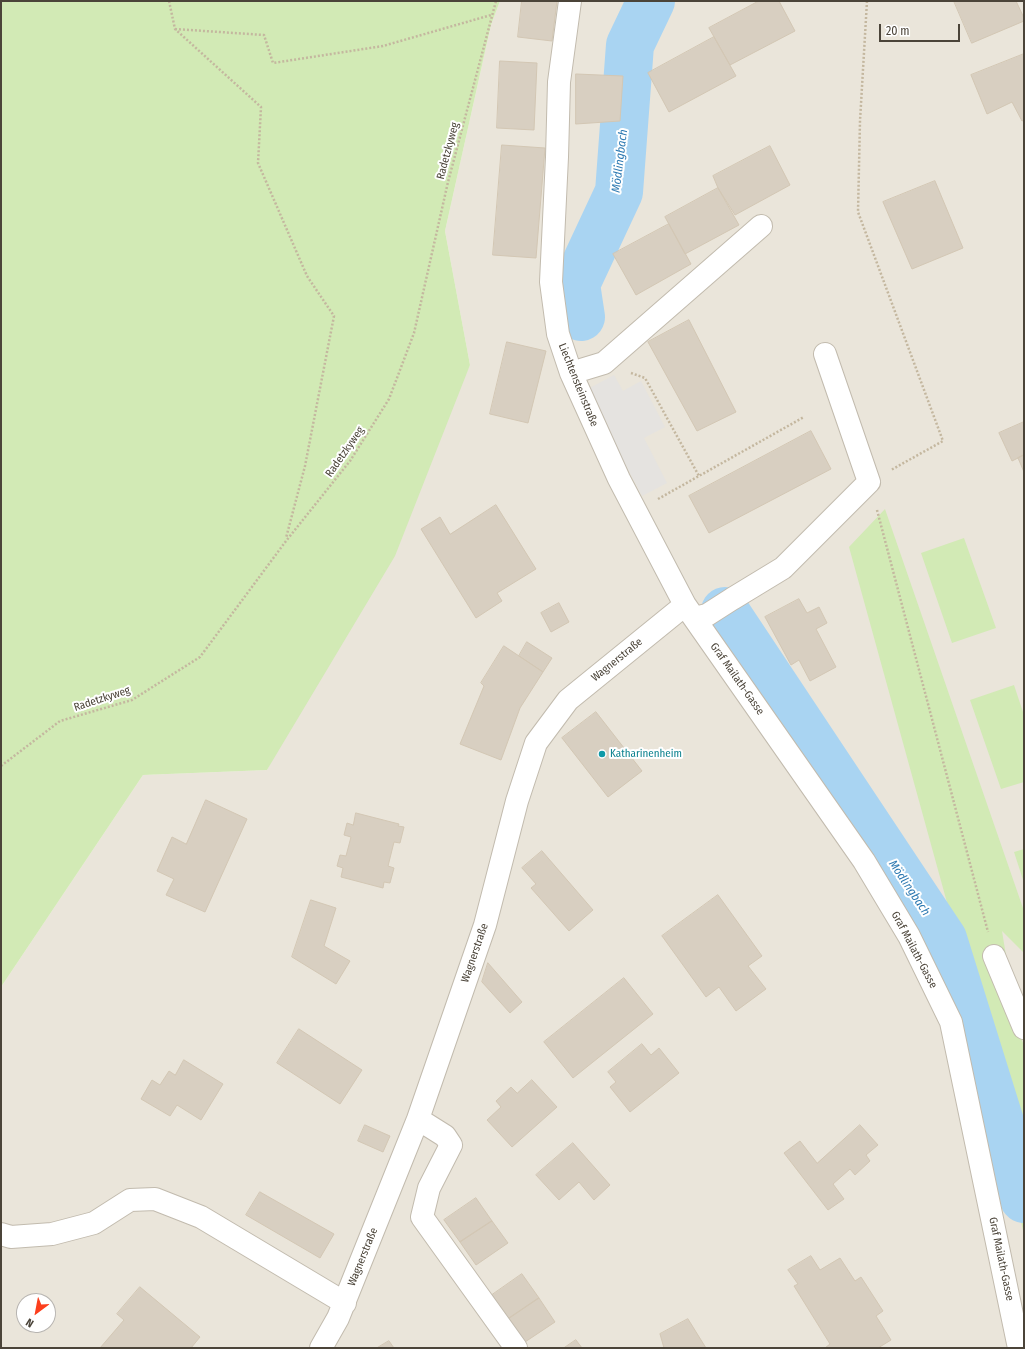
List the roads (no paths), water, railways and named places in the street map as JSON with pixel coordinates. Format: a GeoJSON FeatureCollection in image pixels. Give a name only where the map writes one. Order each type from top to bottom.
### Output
{"type":"FeatureCollection","features":[{"type":"Feature","properties":{"kind":"street","name":"Liechtensteinstraße"},"geometry":{"type":"LineString","coordinates":[[570,1],[559,82],[551,282],[558,334],[571,373],[604,435],[618,479],[696,613]]}},
{"type":"Feature","properties":{"kind":"street"},"geometry":{"type":"LineString","coordinates":[[571,373],[604,363],[761,226]]}},
{"type":"Feature","properties":{"kind":"street","name":"Wagnerstraße"},"geometry":{"type":"LineString","coordinates":[[321,1348],[345,1303],[418,1119],[485,925],[517,801],[536,743],[568,700],[696,613],[732,599],[783,568],[870,482],[825,354]]}},
{"type":"Feature","properties":{"kind":"street","name":"Graf Mailath-Gasse"},"geometry":{"type":"LineString","coordinates":[[696,613],[864,861],[909,936],[951,1022],[1019,1348]]}},
{"type":"Feature","properties":{"kind":"street"},"geometry":{"type":"LineString","coordinates":[[994,956],[1024,1028]]}},
{"type":"Feature","properties":{"kind":"street"},"geometry":{"type":"LineString","coordinates":[[418,1119],[445,1136],[451,1145],[429,1188],[422,1217],[516,1348]]}},
{"type":"Feature","properties":{"kind":"street"},"geometry":{"type":"LineString","coordinates":[[1,1234],[11,1237],[52,1234],[94,1223],[130,1200],[155,1199],[201,1217],[345,1303]]}},
{"type":"Feature","properties":{"kind":"waterway","name":"Mödlingbach"},"geometry":{"type":"LineString","coordinates":[[581,317],[576,284],[619,192],[630,45],[651,1]]}},
{"type":"Feature","properties":{"kind":"waterway","name":"Mödlingbach"},"geometry":{"type":"LineString","coordinates":[[725,611],[943,939],[1024,1199]]}},
{"type":"Feature","properties":{"kind":"place","name":"Katharinenheim"},"geometry":{"type":"Point","coordinates":[602,754]}}]}
